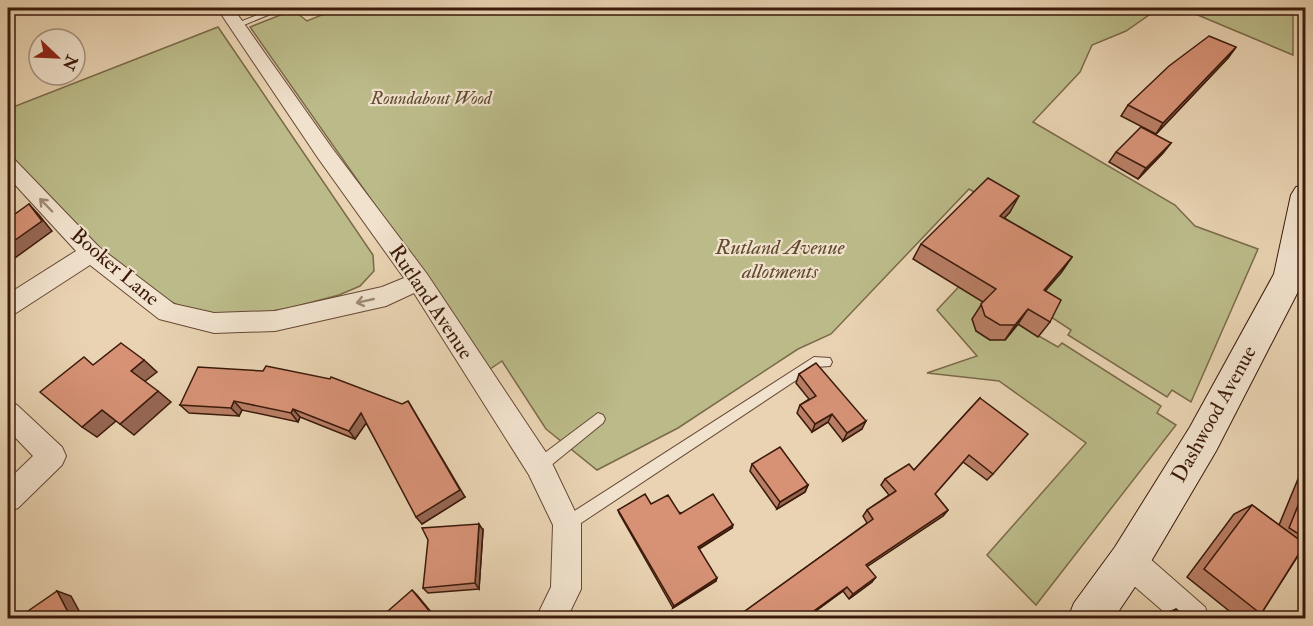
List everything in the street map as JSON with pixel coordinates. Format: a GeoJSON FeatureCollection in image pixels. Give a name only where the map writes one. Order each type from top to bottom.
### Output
{"type":"FeatureCollection","features":[{"type":"Feature","properties":{"kind":"street","name":"Rutland Avenue"},"geometry":{"type":"LineString","coordinates":[[230,16],[325,153],[419,281],[539,466],[567,525],[566,589],[551,618]]}},
{"type":"Feature","properties":{"kind":"street","name":"Booker Lane"},"geometry":{"type":"LineString","coordinates":[[8,165],[92,253],[167,312],[214,323],[275,321],[386,296],[419,281]]}},
{"type":"Feature","properties":{"kind":"street","name":"Dashwood Avenue"},"geometry":{"type":"LineString","coordinates":[[1089,618],[1128,561],[1298,278],[1305,195]]}},
{"type":"Feature","properties":{"kind":"street"},"geometry":{"type":"LineString","coordinates":[[8,306],[92,253]]}},
{"type":"Feature","properties":{"kind":"street"},"geometry":{"type":"LineString","coordinates":[[8,413],[52,456],[8,498]]}},
{"type":"Feature","properties":{"kind":"street"},"geometry":{"type":"LineString","coordinates":[[1128,561],[1194,618]]}},
{"type":"Feature","properties":{"kind":"lane"},"geometry":{"type":"LineString","coordinates":[[230,16],[281,8]]}},
{"type":"Feature","properties":{"kind":"lane"},"geometry":{"type":"LineString","coordinates":[[567,525],[814,362],[826,362]]}},
{"type":"Feature","properties":{"kind":"lane"},"geometry":{"type":"LineString","coordinates":[[539,466],[598,419]]}},
{"type":"Feature","properties":{"kind":"green space"},"geometry":{"type":"Polygon","coordinates":[[[339,8],[1159,8],[1126,31],[1092,45],[1080,72],[1033,122],[1175,205],[1195,226],[1258,249],[1191,402],[1172,390],[1167,397],[1068,335],[1071,330],[1033,305],[986,304],[976,331],[990,340],[1018,324],[1058,347],[1062,343],[1161,406],[1157,413],[1176,425],[1036,605],[987,555],[1086,443],[999,381],[927,373],[977,356],[937,310],[1013,229],[1001,221],[1009,212],[969,189],[831,334],[798,349],[678,428],[597,470],[546,429],[502,361],[490,369],[250,27],[293,10],[307,21],[339,8]]]}},
{"type":"Feature","properties":{"kind":"green space"},"geometry":{"type":"Polygon","coordinates":[[[1181,8],[1293,8],[1293,55],[1181,8]]]}},
{"type":"Feature","properties":{"kind":"green space"},"geometry":{"type":"Polygon","coordinates":[[[218,27],[373,255],[374,271],[360,286],[339,295],[290,308],[229,318],[188,310],[161,297],[92,246],[8,161],[8,109],[64,87],[87,87],[87,78],[218,27]]]}},
{"type":"Feature","properties":{"kind":"building"},"geometry":{"type":"Polygon","coordinates":[[[1209,36],[1236,47],[1163,123],[1128,105],[1169,66],[1209,36]]]}},
{"type":"Feature","properties":{"kind":"building"},"geometry":{"type":"Polygon","coordinates":[[[1141,127],[1171,143],[1146,168],[1116,152],[1141,127]]]}},
{"type":"Feature","properties":{"kind":"building"},"geometry":{"type":"Polygon","coordinates":[[[988,178],[1019,196],[1000,216],[1072,257],[1044,290],[1061,300],[1050,322],[1028,309],[1015,325],[1000,325],[985,316],[981,304],[996,289],[921,244],[988,178]]]}},
{"type":"Feature","properties":{"kind":"building"},"geometry":{"type":"Polygon","coordinates":[[[29,204],[42,221],[8,245],[8,219],[29,204]]]}},
{"type":"Feature","properties":{"kind":"building"},"geometry":{"type":"Polygon","coordinates":[[[121,343],[144,360],[131,371],[158,391],[120,424],[102,410],[82,427],[40,392],[84,357],[93,365],[121,343]]]}},
{"type":"Feature","properties":{"kind":"building"},"geometry":{"type":"Polygon","coordinates":[[[816,363],[866,421],[847,433],[832,414],[815,424],[800,405],[816,396],[799,374],[816,363]]]}},
{"type":"Feature","properties":{"kind":"building"},"geometry":{"type":"Polygon","coordinates":[[[266,366],[330,379],[331,377],[402,404],[408,401],[460,490],[416,517],[361,413],[349,431],[293,409],[291,413],[234,401],[231,408],[180,405],[198,367],[263,371],[266,366]]]}},
{"type":"Feature","properties":{"kind":"building"},"geometry":{"type":"Polygon","coordinates":[[[980,398],[1028,434],[993,474],[969,455],[935,494],[948,510],[866,565],[876,577],[853,594],[847,587],[804,618],[743,618],[741,614],[873,519],[867,510],[896,491],[885,479],[909,464],[914,470],[980,398]]]}},
{"type":"Feature","properties":{"kind":"building"},"geometry":{"type":"Polygon","coordinates":[[[780,447],[808,485],[780,502],[752,464],[780,447]]]}},
{"type":"Feature","properties":{"kind":"building"},"geometry":{"type":"Polygon","coordinates":[[[1305,488],[1305,538],[1289,528],[1305,488]]]}},
{"type":"Feature","properties":{"kind":"building"},"geometry":{"type":"Polygon","coordinates":[[[645,494],[651,504],[668,495],[680,514],[713,494],[733,525],[698,547],[717,578],[674,606],[618,510],[645,494]]]}},
{"type":"Feature","properties":{"kind":"building"},"geometry":{"type":"Polygon","coordinates":[[[1252,505],[1305,544],[1261,614],[1204,569],[1252,505]]]}},
{"type":"Feature","properties":{"kind":"building"},"geometry":{"type":"Polygon","coordinates":[[[479,524],[475,583],[423,588],[428,540],[422,528],[479,524]]]}},
{"type":"Feature","properties":{"kind":"building"},"geometry":{"type":"Polygon","coordinates":[[[412,590],[435,618],[380,618],[412,590]]]}},
{"type":"Feature","properties":{"kind":"building"},"geometry":{"type":"Polygon","coordinates":[[[57,591],[71,618],[18,618],[57,591]]]}},
{"type":"Feature","properties":{"kind":"building"},"geometry":{"type":"Polygon","coordinates":[[[1176,609],[1187,618],[1169,618],[1176,609]]]}},
{"type":"Feature","properties":{"kind":"park label","name":"Roundabout Wood"},"geometry":{"type":"Point","coordinates":[431,98]}},
{"type":"Feature","properties":{"kind":"park label","name":"Rutland Avenue allotments"},"geometry":{"type":"Point","coordinates":[780,259]}}]}
